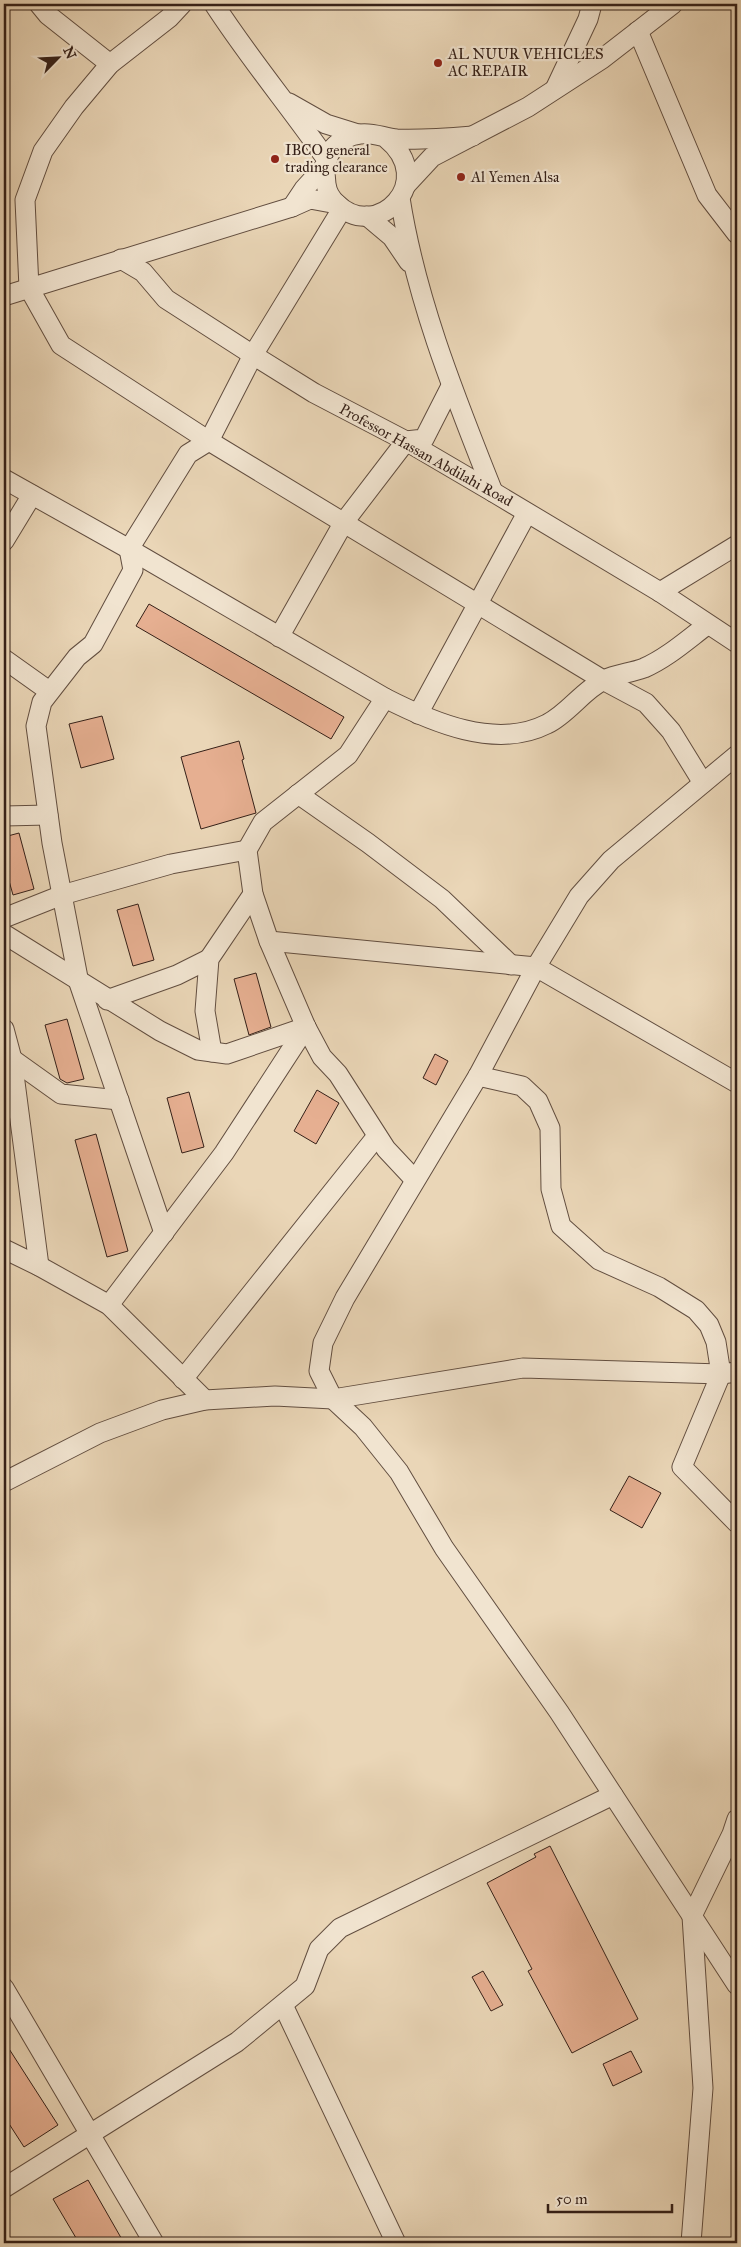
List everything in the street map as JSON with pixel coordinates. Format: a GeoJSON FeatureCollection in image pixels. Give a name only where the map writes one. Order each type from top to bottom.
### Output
{"type":"FeatureCollection","features":[{"type":"Feature","properties":{"kind":"street"},"geometry":{"type":"LineString","coordinates":[[39,4],[48,15],[110,64]]}},
{"type":"Feature","properties":{"kind":"street"},"geometry":{"type":"LineString","coordinates":[[182,4],[169,18],[110,64],[74,107],[42,151],[25,200],[29,288],[62,346],[209,441],[603,680],[646,703],[672,731],[703,784]]}},
{"type":"Feature","properties":{"kind":"street"},"geometry":{"type":"LineString","coordinates":[[214,4],[240,44],[284,100],[326,163],[324,174],[326,188],[340,206],[354,215],[367,216],[380,214],[391,207],[432,156],[528,107],[556,87],[602,60],[638,32],[664,7]]}},
{"type":"Feature","properties":{"kind":"street"},"geometry":{"type":"LineString","coordinates":[[556,87],[588,19],[592,4]]}},
{"type":"Feature","properties":{"kind":"street"},"geometry":{"type":"LineString","coordinates":[[638,32],[707,195],[737,234]]}},
{"type":"Feature","properties":{"kind":"street"},"geometry":{"type":"LineString","coordinates":[[284,100],[326,124],[358,134]]}},
{"type":"Feature","properties":{"kind":"street"},"geometry":{"type":"LineString","coordinates":[[292,207],[304,189],[326,163],[334,148],[345,138],[358,134],[372,133],[386,138],[420,140],[473,136]]}},
{"type":"Feature","properties":{"kind":"street"},"geometry":{"type":"LineString","coordinates":[[386,138],[397,147],[404,159],[407,172],[403,192],[413,267],[452,386],[493,492]]}},
{"type":"Feature","properties":{"kind":"street"},"geometry":{"type":"LineString","coordinates":[[4,296],[292,207],[310,199],[340,206]]}},
{"type":"Feature","properties":{"kind":"street"},"geometry":{"type":"LineString","coordinates":[[164,1233],[79,983],[48,815],[36,726],[42,702],[78,657],[93,644],[133,570],[130,549],[188,454],[209,441],[253,356],[340,206]]}},
{"type":"Feature","properties":{"kind":"street"},"geometry":{"type":"LineString","coordinates":[[367,216],[392,237],[413,267]]}},
{"type":"Feature","properties":{"kind":"street","name":"Professor Hassan Abdilahi Road"},"geometry":{"type":"LineString","coordinates":[[121,259],[143,272],[166,299],[253,356],[314,393],[406,441],[493,492],[660,592],[737,644]]}},
{"type":"Feature","properties":{"kind":"street"},"geometry":{"type":"LineString","coordinates":[[279,637],[344,522],[406,441],[424,439],[452,386]]}},
{"type":"Feature","properties":{"kind":"street"},"geometry":{"type":"LineString","coordinates":[[4,479],[130,549],[385,698],[418,714],[491,736],[517,735],[548,724],[603,680],[645,667],[707,625]]}},
{"type":"Feature","properties":{"kind":"street"},"geometry":{"type":"LineString","coordinates":[[4,541],[32,495]]}},
{"type":"Feature","properties":{"kind":"street"},"geometry":{"type":"LineString","coordinates":[[418,714],[476,603],[527,513]]}},
{"type":"Feature","properties":{"kind":"street"},"geometry":{"type":"LineString","coordinates":[[660,592],[737,545]]}},
{"type":"Feature","properties":{"kind":"street"},"geometry":{"type":"LineString","coordinates":[[4,659],[49,692]]}},
{"type":"Feature","properties":{"kind":"street"},"geometry":{"type":"LineString","coordinates":[[385,698],[348,755],[263,822],[247,850],[253,894],[269,941],[306,1027],[322,1057],[338,1074],[386,1149],[415,1180]]}},
{"type":"Feature","properties":{"kind":"street"},"geometry":{"type":"LineString","coordinates":[[737,755],[611,860],[579,896],[536,967],[478,1076],[345,1298],[323,1343],[319,1371],[333,1399],[363,1427],[399,1472],[444,1548],[559,1712],[737,1985]]}},
{"type":"Feature","properties":{"kind":"street"},"geometry":{"type":"LineString","coordinates":[[298,794],[368,842],[442,899],[511,965]]}},
{"type":"Feature","properties":{"kind":"street"},"geometry":{"type":"LineString","coordinates":[[4,816],[48,815]]}},
{"type":"Feature","properties":{"kind":"street"},"geometry":{"type":"LineString","coordinates":[[4,918],[62,895],[171,864],[247,850]]}},
{"type":"Feature","properties":{"kind":"street"},"geometry":{"type":"LineString","coordinates":[[107,1000],[177,975],[209,959],[253,894]]}},
{"type":"Feature","properties":{"kind":"street"},"geometry":{"type":"LineString","coordinates":[[4,934],[107,1000],[160,1031],[198,1050],[227,1054],[306,1027]]}},
{"type":"Feature","properties":{"kind":"street"},"geometry":{"type":"LineString","coordinates":[[269,941],[536,967],[737,1083]]}},
{"type":"Feature","properties":{"kind":"street"},"geometry":{"type":"LineString","coordinates":[[209,959],[205,1011],[212,1052]]}},
{"type":"Feature","properties":{"kind":"street"},"geometry":{"type":"LineString","coordinates":[[109,1305],[224,1153],[306,1027]]}},
{"type":"Feature","properties":{"kind":"street"},"geometry":{"type":"LineString","coordinates":[[4,1029],[12,1060],[39,1266]]}},
{"type":"Feature","properties":{"kind":"street"},"geometry":{"type":"LineString","coordinates":[[12,1060],[61,1094],[119,1100]]}},
{"type":"Feature","properties":{"kind":"street"},"geometry":{"type":"LineString","coordinates":[[478,1076],[522,1086],[538,1101],[550,1128],[551,1189],[561,1226],[599,1260],[660,1287],[696,1310],[709,1325],[729,1373],[682,1467],[737,1523]]}},
{"type":"Feature","properties":{"kind":"street"},"geometry":{"type":"LineString","coordinates":[[184,1379],[377,1136]]}},
{"type":"Feature","properties":{"kind":"street"},"geometry":{"type":"LineString","coordinates":[[4,1249],[109,1305],[206,1400]]}},
{"type":"Feature","properties":{"kind":"street"},"geometry":{"type":"LineString","coordinates":[[4,1482],[100,1433],[162,1410],[206,1400],[275,1396],[333,1399],[523,1368],[729,1373]]}},
{"type":"Feature","properties":{"kind":"street"},"geometry":{"type":"LineString","coordinates":[[4,2188],[237,2042],[305,1986],[318,1949],[340,1928],[613,1795]]}},
{"type":"Feature","properties":{"kind":"street"},"geometry":{"type":"LineString","coordinates":[[691,2243],[703,2088],[692,1916],[736,1830]]}},
{"type":"Feature","properties":{"kind":"street"},"geometry":{"type":"LineString","coordinates":[[4,1988],[154,2243]]}},
{"type":"Feature","properties":{"kind":"street"},"geometry":{"type":"LineString","coordinates":[[283,2005],[396,2243]]}},
{"type":"Feature","properties":{"kind":"building"},"geometry":{"type":"Polygon","coordinates":[[[149,604],[344,717],[331,739],[136,626],[149,604]]]}},
{"type":"Feature","properties":{"kind":"building"},"geometry":{"type":"Polygon","coordinates":[[[102,716],[114,759],[81,768],[69,724],[102,716]]]}},
{"type":"Feature","properties":{"kind":"building"},"geometry":{"type":"Polygon","coordinates":[[[239,741],[256,813],[201,829],[181,757],[239,741]]]}},
{"type":"Feature","properties":{"kind":"building"},"geometry":{"type":"Polygon","coordinates":[[[19,833],[34,889],[13,895],[4,863],[4,837],[19,833]]]}},
{"type":"Feature","properties":{"kind":"building"},"geometry":{"type":"Polygon","coordinates":[[[138,904],[154,960],[133,966],[117,910],[138,904]]]}},
{"type":"Feature","properties":{"kind":"building"},"geometry":{"type":"Polygon","coordinates":[[[256,973],[271,1027],[249,1035],[234,979],[256,973]]]}},
{"type":"Feature","properties":{"kind":"building"},"geometry":{"type":"Polygon","coordinates":[[[67,1019],[84,1079],[67,1083],[60,1079],[45,1025],[67,1019]]]}},
{"type":"Feature","properties":{"kind":"building"},"geometry":{"type":"Polygon","coordinates":[[[435,1054],[448,1061],[436,1085],[423,1078],[435,1054]]]}},
{"type":"Feature","properties":{"kind":"building"},"geometry":{"type":"Polygon","coordinates":[[[317,1090],[339,1103],[316,1144],[294,1131],[317,1090]]]}},
{"type":"Feature","properties":{"kind":"building"},"geometry":{"type":"Polygon","coordinates":[[[189,1092],[204,1147],[182,1153],[167,1098],[189,1092]]]}},
{"type":"Feature","properties":{"kind":"building"},"geometry":{"type":"Polygon","coordinates":[[[96,1134],[128,1251],[107,1257],[75,1140],[96,1134]]]}},
{"type":"Feature","properties":{"kind":"building"},"geometry":{"type":"Polygon","coordinates":[[[629,1476],[661,1493],[642,1528],[610,1510],[629,1476]]]}},
{"type":"Feature","properties":{"kind":"building"},"geometry":{"type":"Polygon","coordinates":[[[550,1846],[638,2019],[572,2053],[528,1971],[532,1969],[487,1883],[536,1857],[534,1854],[550,1846]]]}},
{"type":"Feature","properties":{"kind":"building"},"geometry":{"type":"Polygon","coordinates":[[[483,1971],[503,2005],[491,2011],[472,1977],[483,1971]]]}},
{"type":"Feature","properties":{"kind":"building"},"geometry":{"type":"Polygon","coordinates":[[[4,2041],[58,2125],[24,2147],[4,2116],[4,2041]]]}},
{"type":"Feature","properties":{"kind":"building"},"geometry":{"type":"Polygon","coordinates":[[[631,2051],[642,2072],[613,2086],[603,2064],[631,2051]]]}},
{"type":"Feature","properties":{"kind":"building"},"geometry":{"type":"Polygon","coordinates":[[[88,2180],[124,2243],[79,2243],[53,2199],[88,2180]]]}},
{"type":"Feature","properties":{"kind":"place","name":"AL NUUR VEHICLES AC REPAIR"},"geometry":{"type":"Point","coordinates":[438,63]}},
{"type":"Feature","properties":{"kind":"place","name":"IBCO general trading clearance"},"geometry":{"type":"Point","coordinates":[275,159]}},
{"type":"Feature","properties":{"kind":"place","name":"Al Yemen Alsa"},"geometry":{"type":"Point","coordinates":[461,177]}}]}
